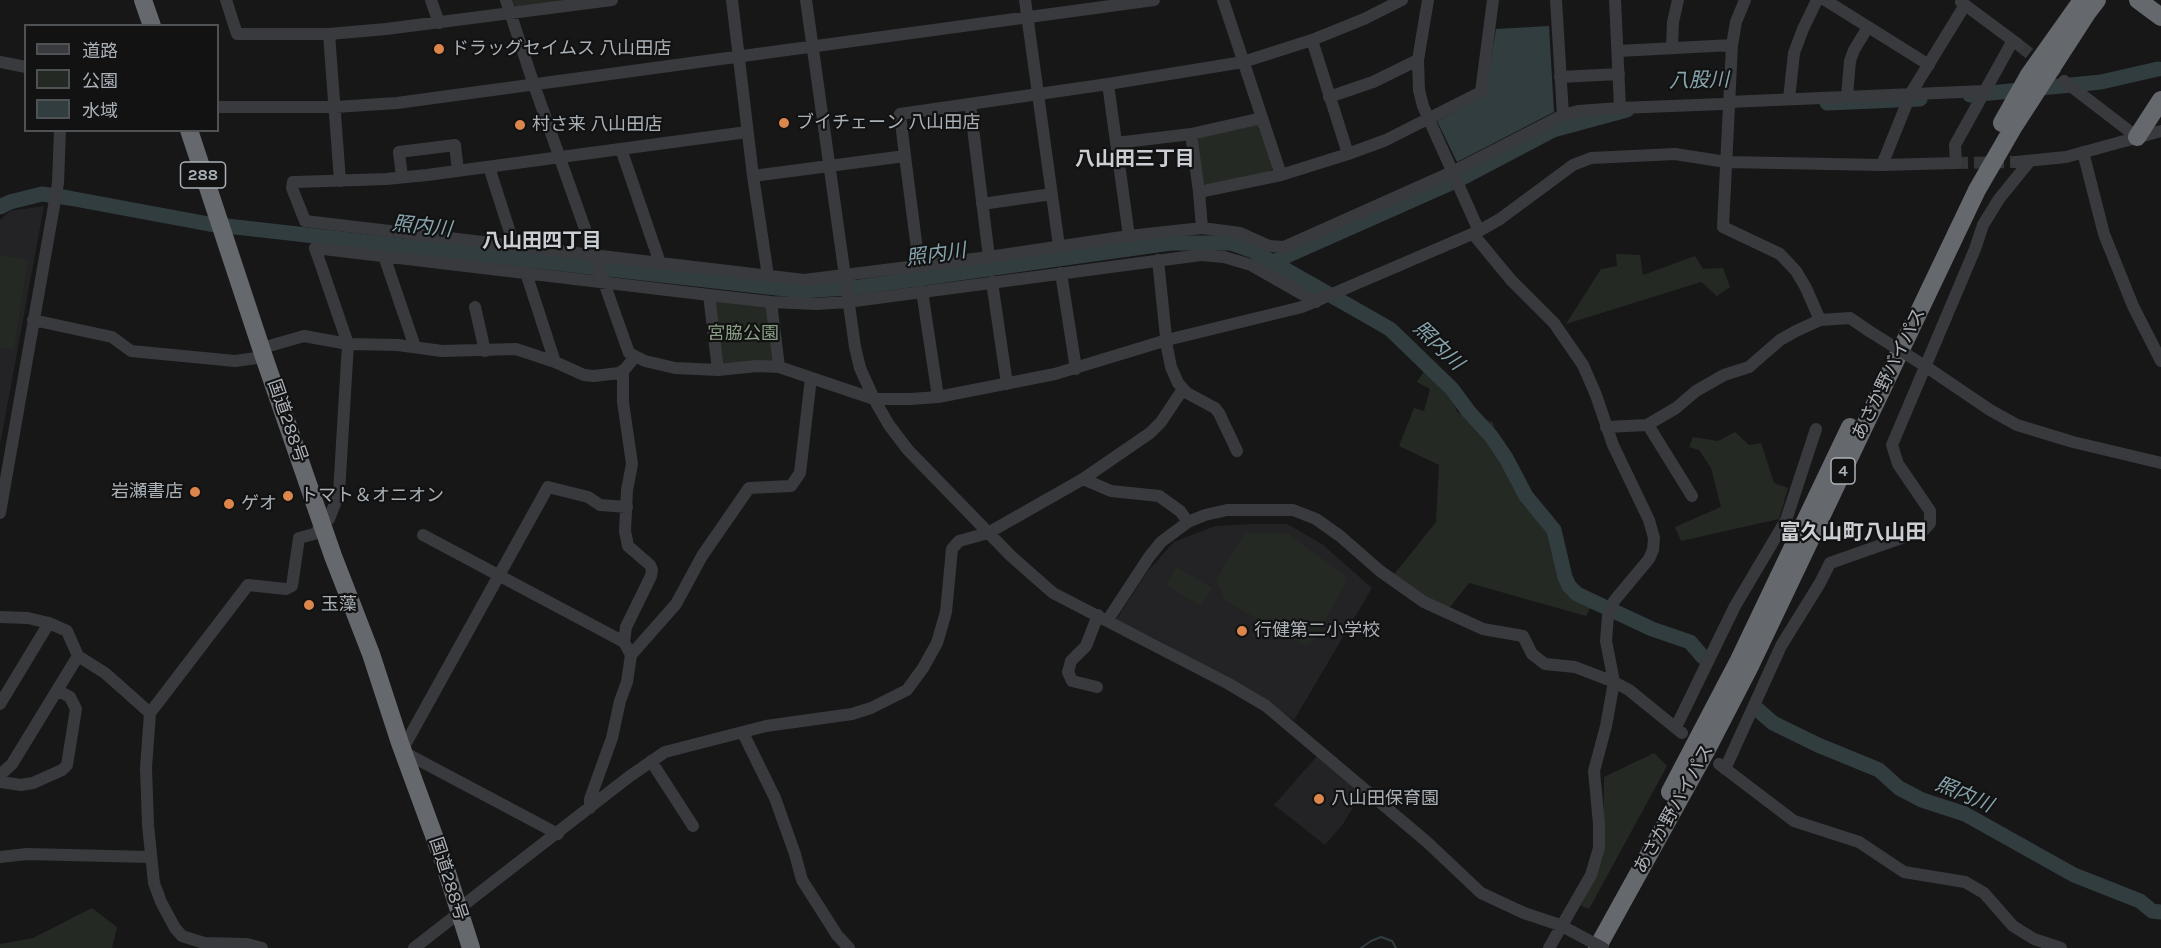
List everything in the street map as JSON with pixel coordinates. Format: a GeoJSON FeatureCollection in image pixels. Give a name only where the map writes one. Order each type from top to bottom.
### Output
{"type":"FeatureCollection","features":[{"type":"Feature","properties":{"kind":"highway"},"geometry":{"type":"LineString","coordinates":[[143,0],[151,24]]}},
{"type":"Feature","properties":{"kind":"highway"},"geometry":{"type":"LineString","coordinates":[[155,0],[163,24]]}},
{"type":"Feature","properties":{"kind":"highway"},"geometry":{"type":"LineString","coordinates":[[2074,0],[2048,35],[2009,99],[2008,123],[2028,114],[2048,80],[2079,40],[2098,8],[2107,0]]}},
{"type":"Feature","properties":{"kind":"highway","name":"あさか野バイパス"},"geometry":{"type":"LineString","coordinates":[[1597,948],[1706,753],[1751,664],[2030,75],[2082,0]]}},
{"type":"Feature","properties":{"kind":"highway","name":"あさか野バイパス"},"geometry":{"type":"LineString","coordinates":[[1583,948],[1738,662],[1948,224],[2008,123],[2097,0]]}},
{"type":"Feature","properties":{"kind":"highway"},"geometry":{"type":"LineString","coordinates":[[2138,0],[2161,17]]}},
{"type":"Feature","properties":{"kind":"highway"},"geometry":{"type":"LineString","coordinates":[[2137,137],[2158,104]]}},
{"type":"Feature","properties":{"kind":"highway"},"geometry":{"type":"LineString","coordinates":[[2158,104],[2156,117],[2161,126]]}},
{"type":"Feature","properties":{"kind":"highway","name":"国道288号"},"geometry":{"type":"LineString","coordinates":[[190,132],[222,218]]}},
{"type":"Feature","properties":{"kind":"highway","name":"国道288号"},"geometry":{"type":"LineString","coordinates":[[200,132],[230,244],[400,743],[444,863],[480,948]]}},
{"type":"Feature","properties":{"kind":"highway","name":"国道288号"},"geometry":{"type":"LineString","coordinates":[[326,523],[409,750],[462,909],[471,948]]}},
{"type":"Feature","properties":{"kind":"street"},"geometry":{"type":"LineString","coordinates":[[226,0],[237,34],[329,34],[439,23],[612,0]]}},
{"type":"Feature","properties":{"kind":"street"},"geometry":{"type":"LineString","coordinates":[[431,0],[439,23]]}},
{"type":"Feature","properties":{"kind":"street"},"geometry":{"type":"LineString","coordinates":[[506,0],[629,353],[657,366],[717,370],[757,366],[779,367],[874,399],[938,397],[1007,384],[1076,369],[1167,340],[1302,307],[1476,233],[1500,219],[1554,178],[1585,159],[1675,154],[1726,162],[1882,165],[1956,163],[1955,146],[1984,91],[2016,44],[1962,3],[1929,65],[1911,93],[1882,165]]}},
{"type":"Feature","properties":{"kind":"street"},"geometry":{"type":"LineString","coordinates":[[732,0],[747,132],[768,276]]}},
{"type":"Feature","properties":{"kind":"street"},"geometry":{"type":"LineString","coordinates":[[806,0],[855,347],[860,368],[874,399],[908,450],[1011,556],[1053,593],[1266,706],[1427,842],[1481,893],[1524,913],[1560,925],[1603,948]]}},
{"type":"Feature","properties":{"kind":"street"},"geometry":{"type":"LineString","coordinates":[[1025,0],[1059,246]]}},
{"type":"Feature","properties":{"kind":"street"},"geometry":{"type":"LineString","coordinates":[[219,107],[335,107],[397,103],[1154,0]]}},
{"type":"Feature","properties":{"kind":"street"},"geometry":{"type":"LineString","coordinates":[[1223,0],[1281,175]]}},
{"type":"Feature","properties":{"kind":"street"},"geometry":{"type":"LineString","coordinates":[[919,266],[900,114],[1243,62],[1312,40],[1364,19],[1402,0]]}},
{"type":"Feature","properties":{"kind":"street"},"geometry":{"type":"LineString","coordinates":[[1428,0],[1418,60],[1419,90],[1476,233],[1511,280],[1554,323],[1583,365],[1606,427],[1649,520],[1654,538],[1653,550],[1643,568],[1614,601],[1608,616],[1606,640],[1614,682],[1606,726],[1594,771],[1599,848],[1591,875],[1560,925],[1549,948]]}},
{"type":"Feature","properties":{"kind":"street"},"geometry":{"type":"LineString","coordinates":[[1199,192],[1281,175],[1348,154],[1386,140],[1481,92],[1493,0]]}},
{"type":"Feature","properties":{"kind":"street"},"geometry":{"type":"LineString","coordinates":[[1556,0],[1563,115]]}},
{"type":"Feature","properties":{"kind":"street"},"geometry":{"type":"LineString","coordinates":[[1615,0],[1620,108]]}},
{"type":"Feature","properties":{"kind":"street"},"geometry":{"type":"LineString","coordinates":[[1672,48],[1673,22],[1678,0]]}},
{"type":"Feature","properties":{"kind":"street"},"geometry":{"type":"LineString","coordinates":[[1745,0],[1736,22],[1725,103],[1726,162],[1723,227],[1780,254],[1806,288],[1820,320]]}},
{"type":"Feature","properties":{"kind":"street"},"geometry":{"type":"LineString","coordinates":[[1789,99],[1794,53],[1817,0]]}},
{"type":"Feature","properties":{"kind":"street"},"geometry":{"type":"LineString","coordinates":[[1825,0],[1929,65]]}},
{"type":"Feature","properties":{"kind":"street"},"geometry":{"type":"LineString","coordinates":[[1847,96],[1850,61],[1868,27]]}},
{"type":"Feature","properties":{"kind":"street"},"geometry":{"type":"LineString","coordinates":[[329,34],[340,181]]}},
{"type":"Feature","properties":{"kind":"street"},"geometry":{"type":"LineString","coordinates":[[1312,40],[1348,154]]}},
{"type":"Feature","properties":{"kind":"street"},"geometry":{"type":"LineString","coordinates":[[1618,51],[1732,45]]}},
{"type":"Feature","properties":{"kind":"street"},"geometry":{"type":"LineString","coordinates":[[1329,97],[1373,82],[1418,60]]}},
{"type":"Feature","properties":{"kind":"street"},"geometry":{"type":"LineString","coordinates":[[0,62],[24,67]]}},
{"type":"Feature","properties":{"kind":"street"},"geometry":{"type":"LineString","coordinates":[[1560,77],[1619,74]]}},
{"type":"Feature","properties":{"kind":"street"},"geometry":{"type":"LineString","coordinates":[[2064,81],[2137,137]]}},
{"type":"Feature","properties":{"kind":"street"},"geometry":{"type":"LineString","coordinates":[[1108,84],[1129,236]]}},
{"type":"Feature","properties":{"kind":"street"},"geometry":{"type":"LineString","coordinates":[[747,132],[458,171],[402,177],[293,182],[293,191],[305,221],[804,280],[1202,228],[1240,233],[1269,246],[1284,247],[1452,172],[1563,115],[1578,111],[1984,91]]}},
{"type":"Feature","properties":{"kind":"street"},"geometry":{"type":"LineString","coordinates":[[970,104],[989,257]]}},
{"type":"Feature","properties":{"kind":"street"},"geometry":{"type":"LineString","coordinates":[[1116,143],[1191,134],[1262,118]]}},
{"type":"Feature","properties":{"kind":"street"},"geometry":{"type":"LineString","coordinates":[[2061,948],[2034,939],[2013,926],[1984,893],[1965,882],[1904,872],[1859,842],[1794,820],[1722,766],[1780,646],[1830,563],[1924,530],[1930,523],[1930,512],[1898,464],[1892,445],[1983,225],[2022,162],[2083,152],[2161,131]]}},
{"type":"Feature","properties":{"kind":"street"},"geometry":{"type":"LineString","coordinates":[[0,513],[2,484],[57,188],[60,132]]}},
{"type":"Feature","properties":{"kind":"street"},"geometry":{"type":"LineString","coordinates":[[1191,134],[1202,228]]}},
{"type":"Feature","properties":{"kind":"street"},"geometry":{"type":"LineString","coordinates":[[402,177],[399,152],[455,145],[458,171]]}},
{"type":"Feature","properties":{"kind":"street"},"geometry":{"type":"LineString","coordinates":[[621,149],[660,263]]}},
{"type":"Feature","properties":{"kind":"street"},"geometry":{"type":"LineString","coordinates":[[2083,152],[2104,234],[2133,306],[2161,362]]}},
{"type":"Feature","properties":{"kind":"street"},"geometry":{"type":"LineString","coordinates":[[753,176],[905,156]]}},
{"type":"Feature","properties":{"kind":"street"},"geometry":{"type":"LineString","coordinates":[[489,167],[514,245]]}},
{"type":"Feature","properties":{"kind":"street"},"geometry":{"type":"LineString","coordinates":[[982,204],[1052,194]]}},
{"type":"Feature","properties":{"kind":"street"},"geometry":{"type":"LineString","coordinates":[[262,948],[247,944],[204,943],[182,936],[170,920],[157,893],[150,857],[146,773],[150,713],[248,585],[286,589],[292,586],[299,538],[314,534],[326,523],[339,493],[348,344],[315,248],[771,302],[817,304],[847,302],[1201,255],[1238,261],[1264,272],[1316,302]]}},
{"type":"Feature","properties":{"kind":"street"},"geometry":{"type":"LineString","coordinates":[[384,256],[415,347]]}},
{"type":"Feature","properties":{"kind":"street"},"geometry":{"type":"LineString","coordinates":[[1158,260],[1171,367],[1183,389],[1195,399],[1218,411],[1237,451]]}},
{"type":"Feature","properties":{"kind":"street"},"geometry":{"type":"LineString","coordinates":[[526,273],[555,362]]}},
{"type":"Feature","properties":{"kind":"street"},"geometry":{"type":"LineString","coordinates":[[1062,273],[1076,369]]}},
{"type":"Feature","properties":{"kind":"street"},"geometry":{"type":"LineString","coordinates":[[992,282],[1007,384]]}},
{"type":"Feature","properties":{"kind":"street"},"geometry":{"type":"LineString","coordinates":[[922,291],[938,397]]}},
{"type":"Feature","properties":{"kind":"street"},"geometry":{"type":"LineString","coordinates":[[709,295],[717,370]]}},
{"type":"Feature","properties":{"kind":"street"},"geometry":{"type":"LineString","coordinates":[[771,302],[779,367]]}},
{"type":"Feature","properties":{"kind":"street"},"geometry":{"type":"LineString","coordinates":[[475,307],[485,351]]}},
{"type":"Feature","properties":{"kind":"street"},"geometry":{"type":"LineString","coordinates":[[1606,427],[1648,424],[1676,408],[1696,391],[1724,375],[1749,366],[1780,340],[1820,320],[1850,318],[1990,410],[2017,424],[2040,433],[2161,463]]}},
{"type":"Feature","properties":{"kind":"street"},"geometry":{"type":"LineString","coordinates":[[33,320],[112,337],[131,351],[235,361],[266,352],[304,336],[348,344],[415,347],[442,351],[518,349],[589,375],[612,375],[623,371],[635,357]]}},
{"type":"Feature","properties":{"kind":"street"},"geometry":{"type":"LineString","coordinates":[[623,371],[622,402],[632,464],[627,490],[624,531],[627,543],[650,565],[652,570],[626,627],[624,642]]}},
{"type":"Feature","properties":{"kind":"street"},"geometry":{"type":"LineString","coordinates":[[590,808],[590,799],[612,738],[620,700],[627,682],[631,655],[676,604],[702,556],[749,488],[791,486],[800,473],[811,378]]}},
{"type":"Feature","properties":{"kind":"street"},"geometry":{"type":"LineString","coordinates":[[414,948],[590,808],[665,752],[743,734],[766,726],[852,714],[871,708],[907,690],[938,643],[946,612],[952,549],[959,541],[988,533],[1083,479],[1150,434],[1183,389]]}},
{"type":"Feature","properties":{"kind":"street"},"geometry":{"type":"LineString","coordinates":[[1648,424],[1692,496]]}},
{"type":"Feature","properties":{"kind":"street"},"geometry":{"type":"LineString","coordinates":[[1097,687],[1072,681],[1068,672],[1071,661],[1086,646],[1103,618],[1161,542],[1188,522],[1205,515],[1227,510],[1293,510],[1316,519],[1340,536],[1380,571],[1424,602],[1483,629],[1523,636],[1532,654],[1545,664],[1575,667],[1614,682],[1629,690],[1679,730],[1735,606],[1786,520],[1816,429]]}},
{"type":"Feature","properties":{"kind":"street"},"geometry":{"type":"LineString","coordinates":[[1083,479],[1111,490],[1159,496],[1180,511],[1188,522]]}},
{"type":"Feature","properties":{"kind":"street"},"geometry":{"type":"LineString","coordinates":[[558,834],[409,750],[548,487],[588,497],[600,505],[627,507]]}},
{"type":"Feature","properties":{"kind":"street"},"geometry":{"type":"LineString","coordinates":[[423,535],[624,642],[631,655]]}},
{"type":"Feature","properties":{"kind":"street"},"geometry":{"type":"LineString","coordinates":[[0,617],[28,618],[49,623],[67,631],[78,656],[105,673],[150,713]]}},
{"type":"Feature","properties":{"kind":"street"},"geometry":{"type":"LineString","coordinates":[[0,704],[49,623]]}},
{"type":"Feature","properties":{"kind":"street"},"geometry":{"type":"LineString","coordinates":[[0,775],[12,764],[78,656]]}},
{"type":"Feature","properties":{"kind":"street"},"geometry":{"type":"LineString","coordinates":[[0,679],[12,686]]}},
{"type":"Feature","properties":{"kind":"street"},"geometry":{"type":"LineString","coordinates":[[0,782],[21,785],[33,783],[66,767],[76,709],[73,700],[57,690]]}},
{"type":"Feature","properties":{"kind":"street"},"geometry":{"type":"LineString","coordinates":[[743,734],[775,798],[802,880],[837,935],[849,948]]}},
{"type":"Feature","properties":{"kind":"street"},"geometry":{"type":"LineString","coordinates":[[651,761],[693,826]]}},
{"type":"Feature","properties":{"kind":"street"},"geometry":{"type":"LineString","coordinates":[[0,857],[27,854],[150,857]]}},
{"type":"Feature","properties":{"kind":"shaded area"},"geometry":{"type":"Polygon","coordinates":[[[44,206],[0,445],[0,220],[10,211],[44,206]]]}},
{"type":"Feature","properties":{"kind":"shaded area","name":"行健第二小学校"},"geometry":{"type":"Polygon","coordinates":[[[1287,524],[1322,544],[1372,588],[1294,720],[1160,641],[1116,620],[1147,572],[1174,542],[1215,526],[1287,524]]]}},
{"type":"Feature","properties":{"kind":"shaded area","name":"八山田保育園"},"geometry":{"type":"Polygon","coordinates":[[[1318,755],[1362,793],[1343,824],[1325,845],[1274,805],[1318,755]]]}},
{"type":"Feature","properties":{"kind":"green space"},"geometry":{"type":"Polygon","coordinates":[[[513,0],[582,0],[516,9],[513,0]]]}},
{"type":"Feature","properties":{"kind":"green space"},"geometry":{"type":"Polygon","coordinates":[[[1257,124],[1261,126],[1273,168],[1269,172],[1206,185],[1201,182],[1196,141],[1199,137],[1257,124]]]}},
{"type":"Feature","properties":{"kind":"green space"},"geometry":{"type":"Polygon","coordinates":[[[1616,254],[1640,255],[1643,275],[1695,256],[1703,269],[1723,268],[1730,287],[1717,296],[1701,282],[1566,324],[1601,269],[1617,266],[1616,254]]]}},
{"type":"Feature","properties":{"kind":"green space"},"geometry":{"type":"Polygon","coordinates":[[[0,255],[28,260],[14,349],[0,348],[0,255]]]}},
{"type":"Feature","properties":{"kind":"green space","name":"宮脇公園"},"geometry":{"type":"Polygon","coordinates":[[[715,300],[763,305],[766,308],[772,362],[723,365],[715,300]]]}},
{"type":"Feature","properties":{"kind":"green space"},"geometry":{"type":"Polygon","coordinates":[[[1425,370],[1450,390],[1457,412],[1493,422],[1500,453],[1522,496],[1522,504],[1552,532],[1570,582],[1593,602],[1586,616],[1469,583],[1447,611],[1392,577],[1436,522],[1439,465],[1399,446],[1414,408],[1424,411],[1430,389],[1417,382],[1425,370]]]}},
{"type":"Feature","properties":{"kind":"green space"},"geometry":{"type":"Polygon","coordinates":[[[1735,432],[1749,445],[1761,443],[1774,483],[1788,488],[1779,519],[1681,541],[1675,527],[1721,507],[1711,468],[1699,450],[1689,447],[1693,437],[1718,441],[1735,432]]]}},
{"type":"Feature","properties":{"kind":"green space"},"geometry":{"type":"Polygon","coordinates":[[[1245,533],[1286,533],[1343,574],[1347,581],[1313,641],[1304,645],[1226,601],[1216,580],[1245,533]]]}},
{"type":"Feature","properties":{"kind":"green space"},"geometry":{"type":"Polygon","coordinates":[[[1176,567],[1212,588],[1201,606],[1166,585],[1176,567]]]}},
{"type":"Feature","properties":{"kind":"green space"},"geometry":{"type":"Polygon","coordinates":[[[1654,753],[1667,766],[1589,909],[1581,906],[1603,857],[1604,777],[1654,753]]]}},
{"type":"Feature","properties":{"kind":"green space"},"geometry":{"type":"Polygon","coordinates":[[[92,908],[117,927],[112,948],[0,948],[0,944],[33,938],[92,908]]]}},
{"type":"Feature","properties":{"kind":"water"},"geometry":{"type":"Polygon","coordinates":[[[1549,26],[1554,112],[1457,162],[1437,121],[1485,95],[1496,29],[1549,26]]]}},
{"type":"Feature","properties":{"kind":"waterway","name":"八股川"},"geometry":{"type":"LineString","coordinates":[[1970,95],[2101,82],[2158,69]]}},
{"type":"Feature","properties":{"kind":"waterway","name":"八股川"},"geometry":{"type":"LineString","coordinates":[[1827,103],[1920,99]]}},
{"type":"Feature","properties":{"kind":"waterway","name":"八股川"},"geometry":{"type":"LineString","coordinates":[[1273,262],[1458,180],[1553,130],[1627,110]]}},
{"type":"Feature","properties":{"kind":"waterway","name":"照内川"},"geometry":{"type":"LineString","coordinates":[[0,207],[10,202],[42,194],[209,224],[803,291],[860,287],[1171,243],[1231,243],[1253,251],[1390,329],[1452,389],[1491,436],[1506,458],[1526,496],[1554,530],[1569,586],[1577,594],[1652,629],[1690,642],[1703,657]]}},
{"type":"Feature","properties":{"kind":"waterway","name":"照内川"},"geometry":{"type":"LineString","coordinates":[[1757,709],[1773,723],[1818,745],[1879,770],[1899,788],[1922,800],[1965,814],[2074,875],[2140,901],[2152,911],[2161,912]]}},
{"type":"Feature","properties":{"kind":"waterway"},"geometry":{"type":"LineString","coordinates":[[1361,948],[1381,937],[1392,941],[1396,948]]}},
{"type":"Feature","properties":{"kind":"tunnel"},"geometry":{"type":"LineString","coordinates":[[2020,46],[2064,81]]}},
{"type":"Feature","properties":{"kind":"tunnel"},"geometry":{"type":"LineString","coordinates":[[1956,163],[2016,162]]}},
{"type":"Feature","properties":{"kind":"place","name":"ドラッグセイムス 八山田店"},"geometry":{"type":"Point","coordinates":[439,49]}},
{"type":"Feature","properties":{"kind":"place","name":"ブイチェーン 八山田店"},"geometry":{"type":"Point","coordinates":[784,123]}},
{"type":"Feature","properties":{"kind":"place","name":"村さ来 八山田店"},"geometry":{"type":"Point","coordinates":[520,125]}},
{"type":"Feature","properties":{"kind":"place","name":"岩瀬書店"},"geometry":{"type":"Point","coordinates":[195,492]}},
{"type":"Feature","properties":{"kind":"place","name":"トマト＆オニオン"},"geometry":{"type":"Point","coordinates":[288,496]}},
{"type":"Feature","properties":{"kind":"place","name":"ゲオ"},"geometry":{"type":"Point","coordinates":[229,504]}},
{"type":"Feature","properties":{"kind":"place","name":"玉藻"},"geometry":{"type":"Point","coordinates":[309,605]}},
{"type":"Feature","properties":{"kind":"place","name":"行健第二小学校"},"geometry":{"type":"Point","coordinates":[1242,631]}},
{"type":"Feature","properties":{"kind":"place","name":"八山田保育園"},"geometry":{"type":"Point","coordinates":[1319,799]}},
{"type":"Feature","properties":{"kind":"district","name":"八山田三丁目"},"geometry":{"type":"Point","coordinates":[1135,159]}},
{"type":"Feature","properties":{"kind":"district","name":"八山田四丁目"},"geometry":{"type":"Point","coordinates":[542,241]}},
{"type":"Feature","properties":{"kind":"district","name":"富久山町八山田"},"geometry":{"type":"Point","coordinates":[1853,533]}}]}
